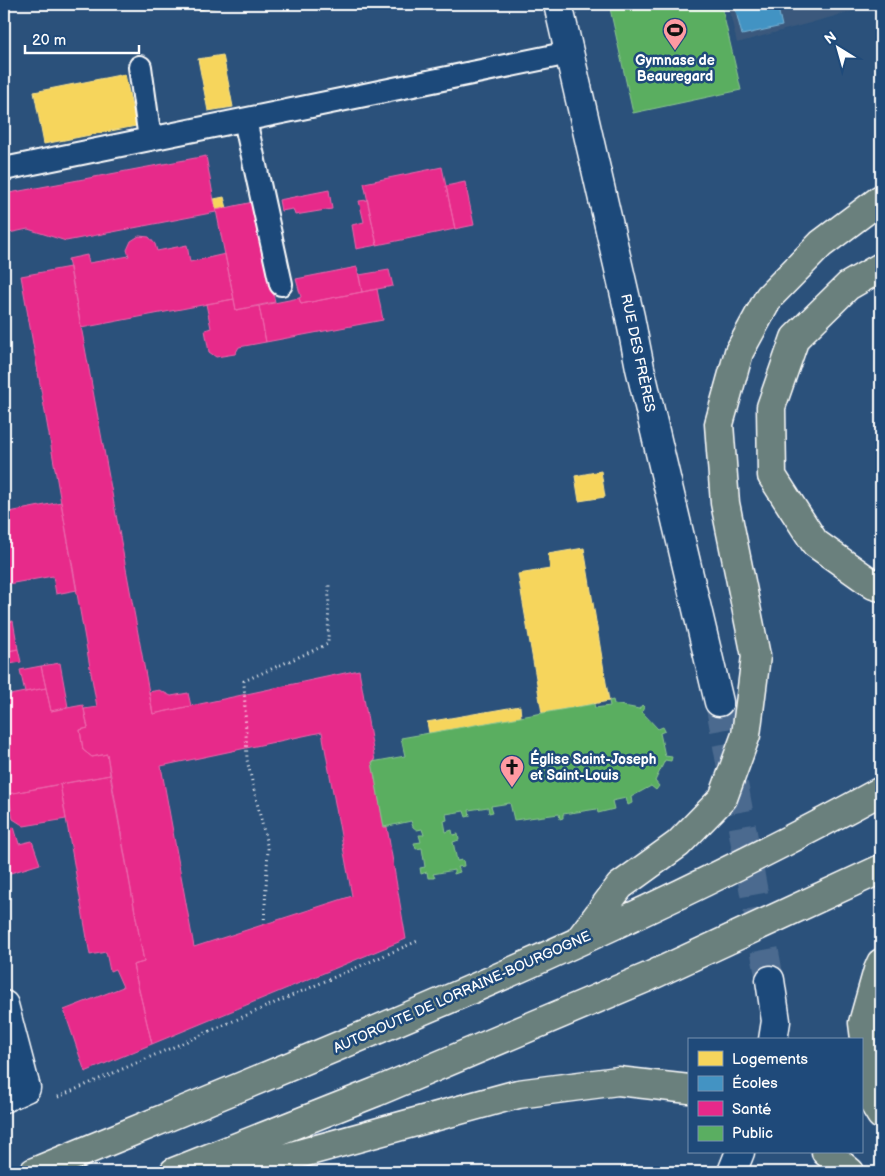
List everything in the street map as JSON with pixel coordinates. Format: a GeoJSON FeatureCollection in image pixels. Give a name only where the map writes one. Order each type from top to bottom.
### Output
{"type":"FeatureCollection","features":[{"type":"Feature","properties":{"kind":"highway"},"geometry":{"type":"LineString","coordinates":[[577,943],[620,886],[678,844],[723,798],[746,734],[756,656],[725,503],[719,424],[739,352],[769,297],[821,244],[881,199]]}},
{"type":"Feature","properties":{"kind":"highway"},"geometry":{"type":"LineString","coordinates":[[881,267],[848,286],[795,338],[771,407],[772,476],[815,543],[881,588]]}},
{"type":"Feature","properties":{"kind":"highway","name":"AUTOROUTE DE LORRAINE-BOURGOGNE"},"geometry":{"type":"LineString","coordinates":[[34,1172],[405,1019],[577,943],[805,833],[881,791]]}},
{"type":"Feature","properties":{"kind":"highway"},"geometry":{"type":"LineString","coordinates":[[174,1172],[385,1088],[648,977],[881,869]]}},
{"type":"Feature","properties":{"kind":"highway"},"geometry":{"type":"LineString","coordinates":[[881,963],[863,1023],[873,1102],[881,1114]]}},
{"type":"Feature","properties":{"kind":"highway"},"geometry":{"type":"LineString","coordinates":[[234,1172],[518,1094],[618,1081],[688,1088]]}},
{"type":"Feature","properties":{"kind":"highway"},"geometry":{"type":"LineString","coordinates":[[828,1154],[850,1172]]}},
{"type":"Feature","properties":{"kind":"street","name":"RUE DES FRÈRES"},"geometry":{"type":"LineString","coordinates":[[558,4],[640,368],[719,702]]}},
{"type":"Feature","properties":{"kind":"street"},"geometry":{"type":"LineString","coordinates":[[770,980],[776,1021],[773,1038]]}},
{"type":"Feature","properties":{"kind":"street"},"geometry":{"type":"LineString","coordinates":[[4,1005],[15,1093]]}},
{"type":"Feature","properties":{"kind":"street"},"geometry":{"type":"LineString","coordinates":[[732,1172],[739,1154]]}},
{"type":"Feature","properties":{"kind":"lane"},"geometry":{"type":"LineString","coordinates":[[4,169],[569,53]]}},
{"type":"Feature","properties":{"kind":"lane"},"geometry":{"type":"LineString","coordinates":[[140,67],[150,139]]}},
{"type":"Feature","properties":{"kind":"lane"},"geometry":{"type":"LineString","coordinates":[[245,120],[281,284]]}},
{"type":"Feature","properties":{"kind":"path"},"geometry":{"type":"LineString","coordinates":[[264,924],[268,850],[247,760],[244,680],[328,644],[329,584]]}},
{"type":"Feature","properties":{"kind":"path"},"geometry":{"type":"LineString","coordinates":[[15,1093],[58,1097],[420,940]]}},
{"type":"Feature","properties":{"kind":"shaded area"},"geometry":{"type":"Polygon","coordinates":[[[728,4],[879,4],[737,43],[728,4]]]}},
{"type":"Feature","properties":{"kind":"building: Logements"},"geometry":{"type":"Polygon","coordinates":[[[197,4],[231,4],[198,10],[197,4]]]}},
{"type":"Feature","properties":{"kind":"building: Logements"},"geometry":{"type":"Polygon","coordinates":[[[223,55],[233,107],[208,111],[198,59],[223,55]]]}},
{"type":"Feature","properties":{"kind":"building: Logements"},"geometry":{"type":"Polygon","coordinates":[[[125,74],[136,126],[44,144],[34,92],[125,74]]]}},
{"type":"Feature","properties":{"kind":"building: Logements"},"geometry":{"type":"Polygon","coordinates":[[[224,197],[227,208],[216,210],[214,199],[224,197]]]}},
{"type":"Feature","properties":{"kind":"building: Logements"},"geometry":{"type":"Polygon","coordinates":[[[601,471],[605,497],[579,501],[575,476],[601,471]]]}},
{"type":"Feature","properties":{"kind":"building: Logements"},"geometry":{"type":"Polygon","coordinates":[[[584,548],[609,701],[542,713],[518,574],[550,569],[548,554],[584,548]]]}},
{"type":"Feature","properties":{"kind":"building: Logements"},"geometry":{"type":"Polygon","coordinates":[[[520,706],[521,717],[429,733],[427,722],[520,706]]]}},
{"type":"Feature","properties":{"kind":"building: Écoles"},"geometry":{"type":"Polygon","coordinates":[[[734,4],[777,4],[782,26],[742,35],[734,4]]]}},
{"type":"Feature","properties":{"kind":"building: Santé"},"geometry":{"type":"Polygon","coordinates":[[[206,156],[216,212],[66,241],[28,229],[4,234],[4,194],[206,156]]]}},
{"type":"Feature","properties":{"kind":"building: Santé"},"geometry":{"type":"Polygon","coordinates":[[[442,167],[455,229],[377,245],[364,183],[442,167]]]}},
{"type":"Feature","properties":{"kind":"building: Santé"},"geometry":{"type":"Polygon","coordinates":[[[465,182],[474,225],[455,229],[446,186],[465,182]]]}},
{"type":"Feature","properties":{"kind":"building: Santé"},"geometry":{"type":"Polygon","coordinates":[[[329,190],[332,209],[295,215],[293,209],[281,211],[279,200],[329,190]]]}},
{"type":"Feature","properties":{"kind":"building: Santé"},"geometry":{"type":"Polygon","coordinates":[[[367,200],[377,245],[356,249],[352,225],[364,222],[359,201],[367,200]]]}},
{"type":"Feature","properties":{"kind":"building: Santé"},"geometry":{"type":"Polygon","coordinates":[[[253,202],[275,302],[236,310],[216,210],[253,202]]]}},
{"type":"Feature","properties":{"kind":"building: Santé"},"geometry":{"type":"Polygon","coordinates":[[[139,236],[149,237],[155,244],[157,251],[187,245],[190,262],[225,254],[234,299],[81,328],[68,259],[87,255],[89,263],[129,256],[127,250],[131,241],[139,236]]]}},
{"type":"Feature","properties":{"kind":"building: Santé"},"geometry":{"type":"Polygon","coordinates":[[[70,267],[153,714],[359,670],[375,761],[372,762],[384,827],[387,827],[406,939],[152,1044],[133,965],[144,962],[107,754],[92,757],[83,750],[80,730],[88,728],[84,709],[97,707],[21,276],[70,267]],[[322,732],[161,766],[194,947],[352,896],[322,732]]]}},
{"type":"Feature","properties":{"kind":"building: Santé"},"geometry":{"type":"Polygon","coordinates":[[[357,267],[362,292],[301,304],[296,279],[357,267]]]}},
{"type":"Feature","properties":{"kind":"building: Santé"},"geometry":{"type":"Polygon","coordinates":[[[389,270],[393,286],[362,292],[359,275],[389,270]]]}},
{"type":"Feature","properties":{"kind":"building: Santé"},"geometry":{"type":"Polygon","coordinates":[[[377,289],[383,320],[266,342],[259,306],[299,298],[301,304],[377,289]]]}},
{"type":"Feature","properties":{"kind":"building: Santé"},"geometry":{"type":"Polygon","coordinates":[[[234,299],[236,310],[259,306],[266,342],[239,347],[235,354],[216,357],[209,352],[205,330],[211,328],[206,304],[234,299]]]}},
{"type":"Feature","properties":{"kind":"building: Santé"},"geometry":{"type":"Polygon","coordinates":[[[61,502],[77,590],[56,594],[53,576],[8,584],[4,561],[4,513],[61,502]]]}},
{"type":"Feature","properties":{"kind":"building: Santé"},"geometry":{"type":"Polygon","coordinates":[[[13,621],[18,649],[8,651],[4,623],[13,621]]]}},
{"type":"Feature","properties":{"kind":"building: Santé"},"geometry":{"type":"Polygon","coordinates":[[[18,649],[21,662],[4,665],[4,652],[18,649]]]}},
{"type":"Feature","properties":{"kind":"building: Santé"},"geometry":{"type":"Polygon","coordinates":[[[60,663],[68,707],[51,711],[41,666],[60,663]]]}},
{"type":"Feature","properties":{"kind":"building: Santé"},"geometry":{"type":"Polygon","coordinates":[[[41,666],[46,688],[25,692],[20,670],[41,666]]]}},
{"type":"Feature","properties":{"kind":"building: Santé"},"geometry":{"type":"Polygon","coordinates":[[[46,688],[51,711],[83,705],[88,728],[80,730],[83,750],[92,757],[107,754],[110,775],[8,794],[4,774],[4,696],[46,688]]]}},
{"type":"Feature","properties":{"kind":"building: Santé"},"geometry":{"type":"Polygon","coordinates":[[[159,690],[171,696],[188,693],[191,706],[153,714],[149,692],[159,690]]]}},
{"type":"Feature","properties":{"kind":"building: Santé"},"geometry":{"type":"Polygon","coordinates":[[[110,775],[144,962],[133,965],[152,1044],[85,1072],[64,1010],[123,987],[115,969],[110,971],[106,952],[90,955],[60,784],[110,775]]]}},
{"type":"Feature","properties":{"kind":"building: Santé"},"geometry":{"type":"Polygon","coordinates":[[[60,784],[66,819],[24,826],[13,819],[8,794],[60,784]]]}},
{"type":"Feature","properties":{"kind":"building: Santé"},"geometry":{"type":"Polygon","coordinates":[[[14,827],[19,844],[32,841],[40,864],[4,875],[4,830],[14,827]]]}},
{"type":"Feature","properties":{"kind":"building: Public","name":"Gymnase de Beauregard"},"geometry":{"type":"Polygon","coordinates":[[[609,4],[721,4],[741,90],[633,113],[609,4]]]}},
{"type":"Feature","properties":{"kind":"building: Public","name":"Église Saint-Joseph et Saint-Louis"},"geometry":{"type":"Polygon","coordinates":[[[613,700],[614,704],[639,709],[642,705],[644,707],[642,712],[658,729],[663,727],[665,731],[660,733],[665,756],[672,757],[671,761],[665,760],[655,781],[659,786],[656,790],[651,786],[631,797],[632,803],[628,805],[626,798],[612,801],[614,809],[598,813],[597,809],[563,814],[563,818],[560,819],[559,814],[514,820],[510,803],[491,806],[493,812],[489,813],[488,807],[469,810],[470,816],[466,817],[464,811],[446,814],[447,820],[444,821],[446,832],[452,830],[453,835],[458,834],[459,840],[453,842],[457,861],[463,860],[464,866],[458,867],[460,872],[454,874],[454,870],[433,874],[435,878],[428,878],[427,872],[421,874],[420,868],[425,867],[422,848],[416,849],[414,843],[421,842],[419,835],[424,835],[422,829],[417,830],[413,827],[411,821],[384,827],[372,762],[405,756],[401,738],[594,704],[595,708],[610,706],[609,701],[613,700]]]}},
{"type":"Feature","properties":{"kind":"tunnel"},"geometry":{"type":"LineString","coordinates":[[719,702],[770,980]]}},
{"type":"Feature","properties":{"kind":"place","name":"Gymnase de Beauregard"},"geometry":{"type":"Point","coordinates":[675,51]}},
{"type":"Feature","properties":{"kind":"place","name":"Église Saint-Joseph et Saint-Louis"},"geometry":{"type":"Point","coordinates":[512,788]}}]}
